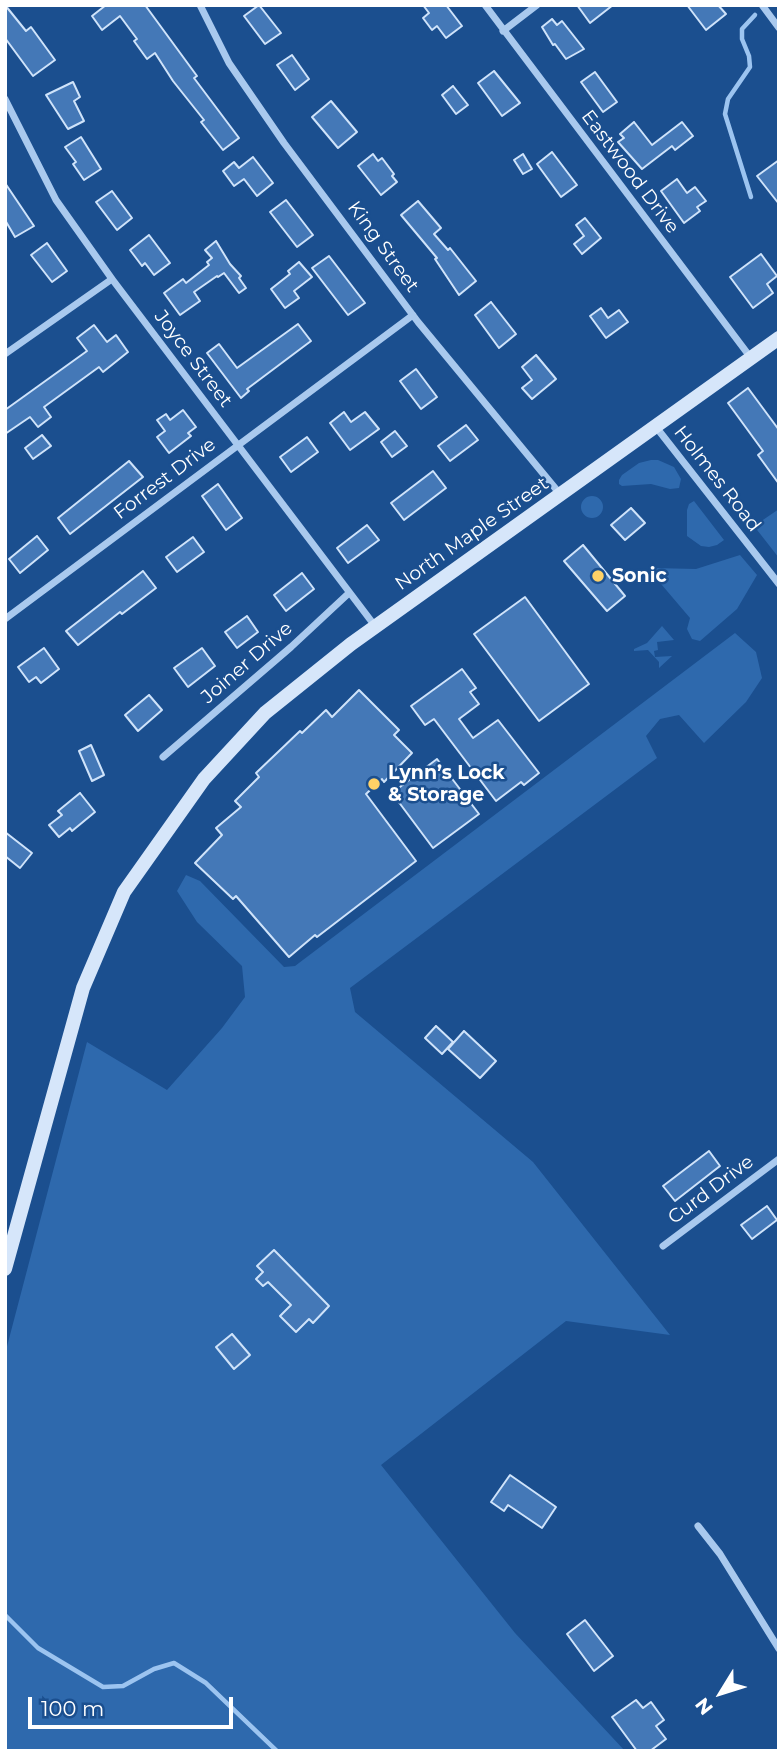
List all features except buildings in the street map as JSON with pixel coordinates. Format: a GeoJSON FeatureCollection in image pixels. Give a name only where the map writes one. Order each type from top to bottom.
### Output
{"type":"FeatureCollection","features":[{"type":"Feature","properties":{"kind":"main road","name":"North Maple Street"},"geometry":{"type":"LineString","coordinates":[[5,1269],[83,988],[124,892],[204,779],[265,713],[375,626],[779,338]]}},
{"type":"Feature","properties":{"kind":"street","name":"King Street"},"geometry":{"type":"LineString","coordinates":[[200,5],[229,63],[250,96],[413,315],[560,495]]}},
{"type":"Feature","properties":{"kind":"street","name":"Eastwood Drive"},"geometry":{"type":"LineString","coordinates":[[485,5],[751,358]]}},
{"type":"Feature","properties":{"kind":"street"},"geometry":{"type":"LineString","coordinates":[[503,31],[537,5]]}},
{"type":"Feature","properties":{"kind":"street"},"geometry":{"type":"LineString","coordinates":[[762,5],[779,28]]}},
{"type":"Feature","properties":{"kind":"street","name":"Joyce Street"},"geometry":{"type":"LineString","coordinates":[[5,99],[54,197],[112,279],[375,626]]}},
{"type":"Feature","properties":{"kind":"street"},"geometry":{"type":"LineString","coordinates":[[5,354],[112,279]]}},
{"type":"Feature","properties":{"kind":"street","name":"Forrest Drive"},"geometry":{"type":"LineString","coordinates":[[5,619],[413,315]]}},
{"type":"Feature","properties":{"kind":"street","name":"Holmes Road"},"geometry":{"type":"LineString","coordinates":[[656,426],[779,584]]}},
{"type":"Feature","properties":{"kind":"street","name":"Joiner Drive"},"geometry":{"type":"LineString","coordinates":[[163,757],[291,647],[349,593]]}},
{"type":"Feature","properties":{"kind":"street","name":"Curd Drive"},"geometry":{"type":"LineString","coordinates":[[663,1246],[779,1159]]}},
{"type":"Feature","properties":{"kind":"street"},"geometry":{"type":"LineString","coordinates":[[698,1526],[720,1554],[779,1648]]}},
{"type":"Feature","properties":{"kind":"shaded area"},"geometry":{"type":"Polygon","coordinates":[[[651,460],[674,467],[681,479],[679,488],[670,489],[651,484],[619,484],[622,475],[639,463],[651,460]]]}},
{"type":"Feature","properties":{"kind":"shaded area"},"geometry":{"type":"Polygon","coordinates":[[[588,496],[596,496],[603,503],[603,511],[596,518],[588,518],[581,511],[581,503],[588,496]]]}},
{"type":"Feature","properties":{"kind":"shaded area"},"geometry":{"type":"Polygon","coordinates":[[[694,501],[724,540],[717,545],[701,546],[687,536],[687,510],[689,504],[694,501]]]}},
{"type":"Feature","properties":{"kind":"shaded area"},"geometry":{"type":"Polygon","coordinates":[[[779,509],[779,558],[754,526],[779,509]]]}},
{"type":"Feature","properties":{"kind":"shaded area"},"geometry":{"type":"Polygon","coordinates":[[[740,555],[757,575],[737,609],[700,641],[692,639],[687,629],[690,618],[650,571],[653,568],[696,569],[740,555]]]}},
{"type":"Feature","properties":{"kind":"shaded area"},"geometry":{"type":"Polygon","coordinates":[[[662,626],[674,640],[657,642],[655,657],[672,656],[659,668],[659,662],[648,650],[634,649],[647,643],[662,626]]]}},
{"type":"Feature","properties":{"kind":"shaded area"},"geometry":{"type":"Polygon","coordinates":[[[735,633],[756,652],[762,678],[746,702],[704,743],[679,715],[660,719],[646,736],[657,758],[350,988],[355,1012],[533,1162],[670,1335],[566,1321],[381,1465],[515,1633],[625,1751],[5,1751],[5,1354],[87,1042],[167,1090],[222,1028],[245,997],[242,966],[197,922],[177,891],[186,875],[200,881],[284,967],[295,966],[735,633]]]}},
{"type":"Feature","properties":{"kind":"waterway"},"geometry":{"type":"LineString","coordinates":[[751,197],[725,114],[728,99],[750,67],[742,29],[755,15]]}},
{"type":"Feature","properties":{"kind":"waterway"},"geometry":{"type":"LineString","coordinates":[[5,1615],[38,1648],[103,1687],[123,1686],[154,1669],[174,1663],[206,1683],[277,1751]]}},
{"type":"Feature","properties":{"kind":"place","name":"Sonic"},"geometry":{"type":"Point","coordinates":[598,576]}},
{"type":"Feature","properties":{"kind":"place","name":"Lynn’s Lock & Storage"},"geometry":{"type":"Point","coordinates":[374,784]}}]}
